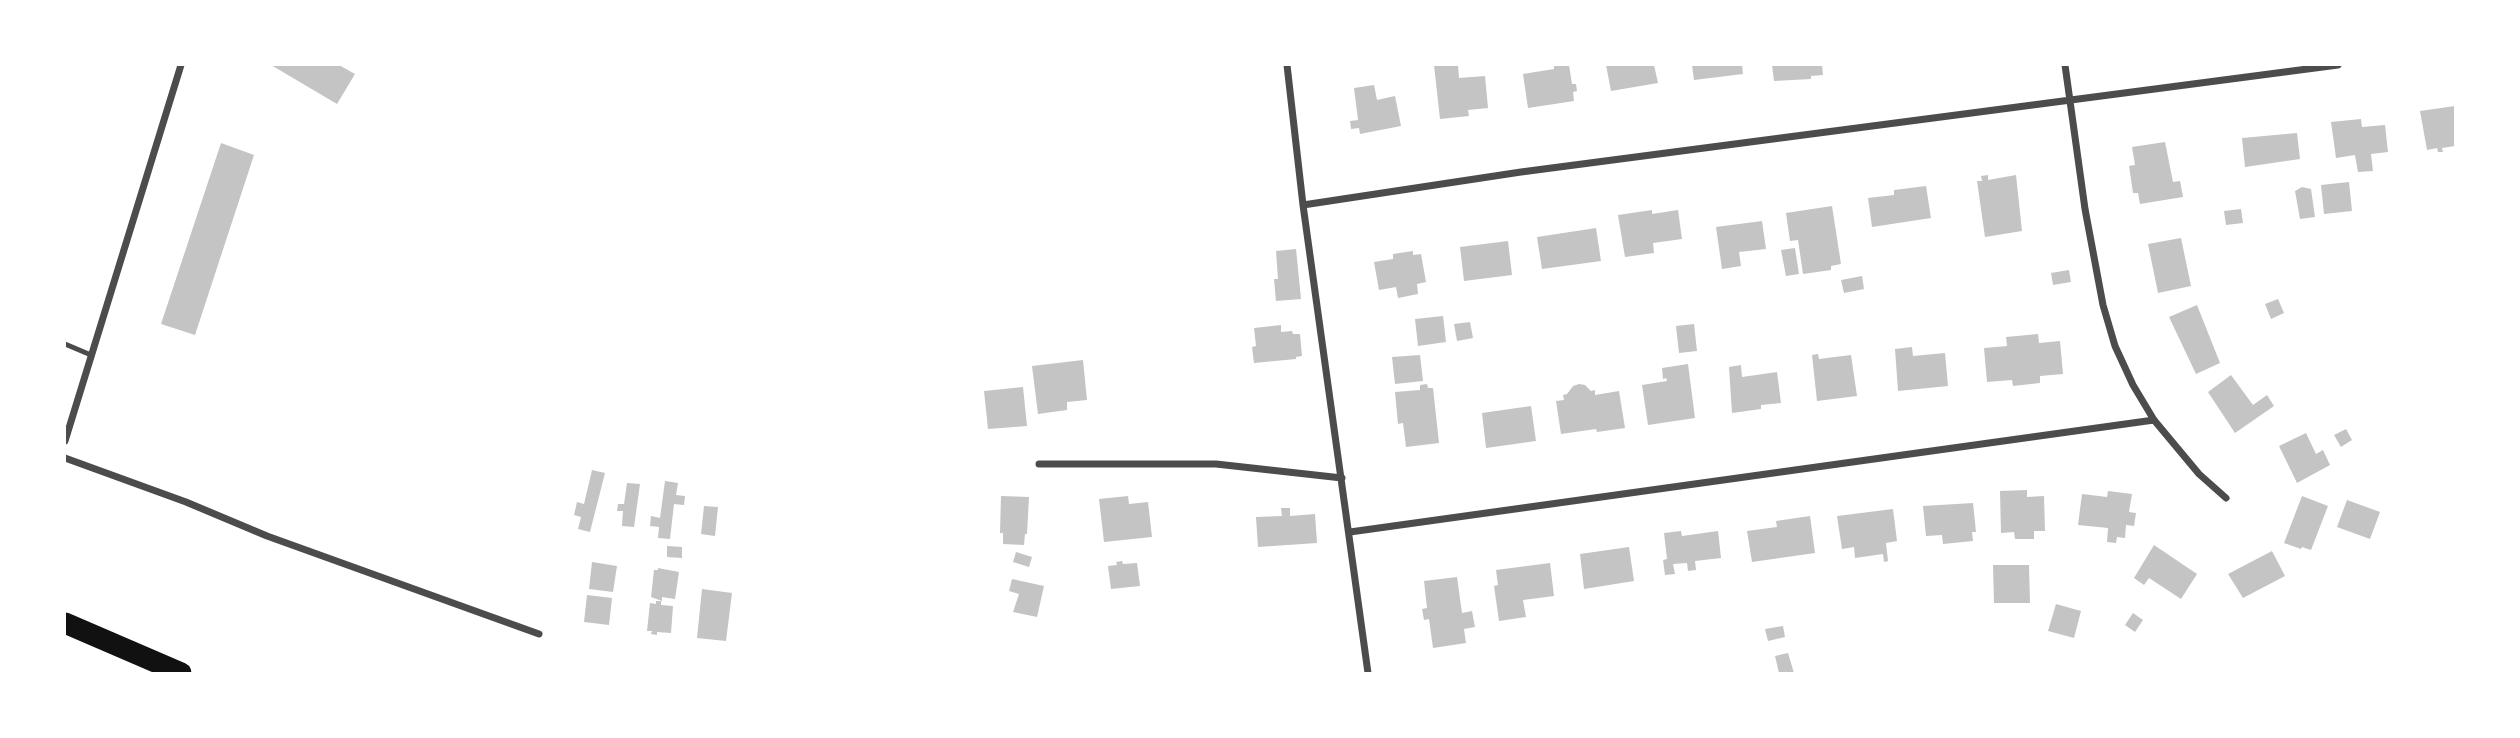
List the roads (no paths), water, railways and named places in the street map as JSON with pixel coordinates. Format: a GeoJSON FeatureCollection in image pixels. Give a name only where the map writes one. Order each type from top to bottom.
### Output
{"type":"FeatureCollection","features":[{"type":"Feature","properties":{"kind":"highway"},"geometry":{"type":"LineString","coordinates":[[65,622],[181,673]]}},
{"type":"Feature","properties":{"kind":"street"},"geometry":{"type":"LineString","coordinates":[[65,441],[181,65]]}},
{"type":"Feature","properties":{"kind":"street"},"geometry":{"type":"LineString","coordinates":[[1287,65],[1303,205],[1368,673]]}},
{"type":"Feature","properties":{"kind":"street"},"geometry":{"type":"LineString","coordinates":[[2066,65],[2085,209],[2103,305],[2115,346],[2133,385],[2154,420],[2192,467],[2226,498]]}},
{"type":"Feature","properties":{"kind":"street"},"geometry":{"type":"LineString","coordinates":[[1303,205],[1521,172],[2338,65]]}},
{"type":"Feature","properties":{"kind":"street"},"geometry":{"type":"LineString","coordinates":[[1350,533],[2154,420]]}},
{"type":"Feature","properties":{"kind":"street"},"geometry":{"type":"LineString","coordinates":[[65,458],[186,502],[267,536],[539,634]]}},
{"type":"Feature","properties":{"kind":"street"},"geometry":{"type":"LineString","coordinates":[[1039,464],[1216,464],[1342,478]]}},
{"type":"Feature","properties":{"kind":"lane"},"geometry":{"type":"LineString","coordinates":[[65,344],[91,355]]}}]}
